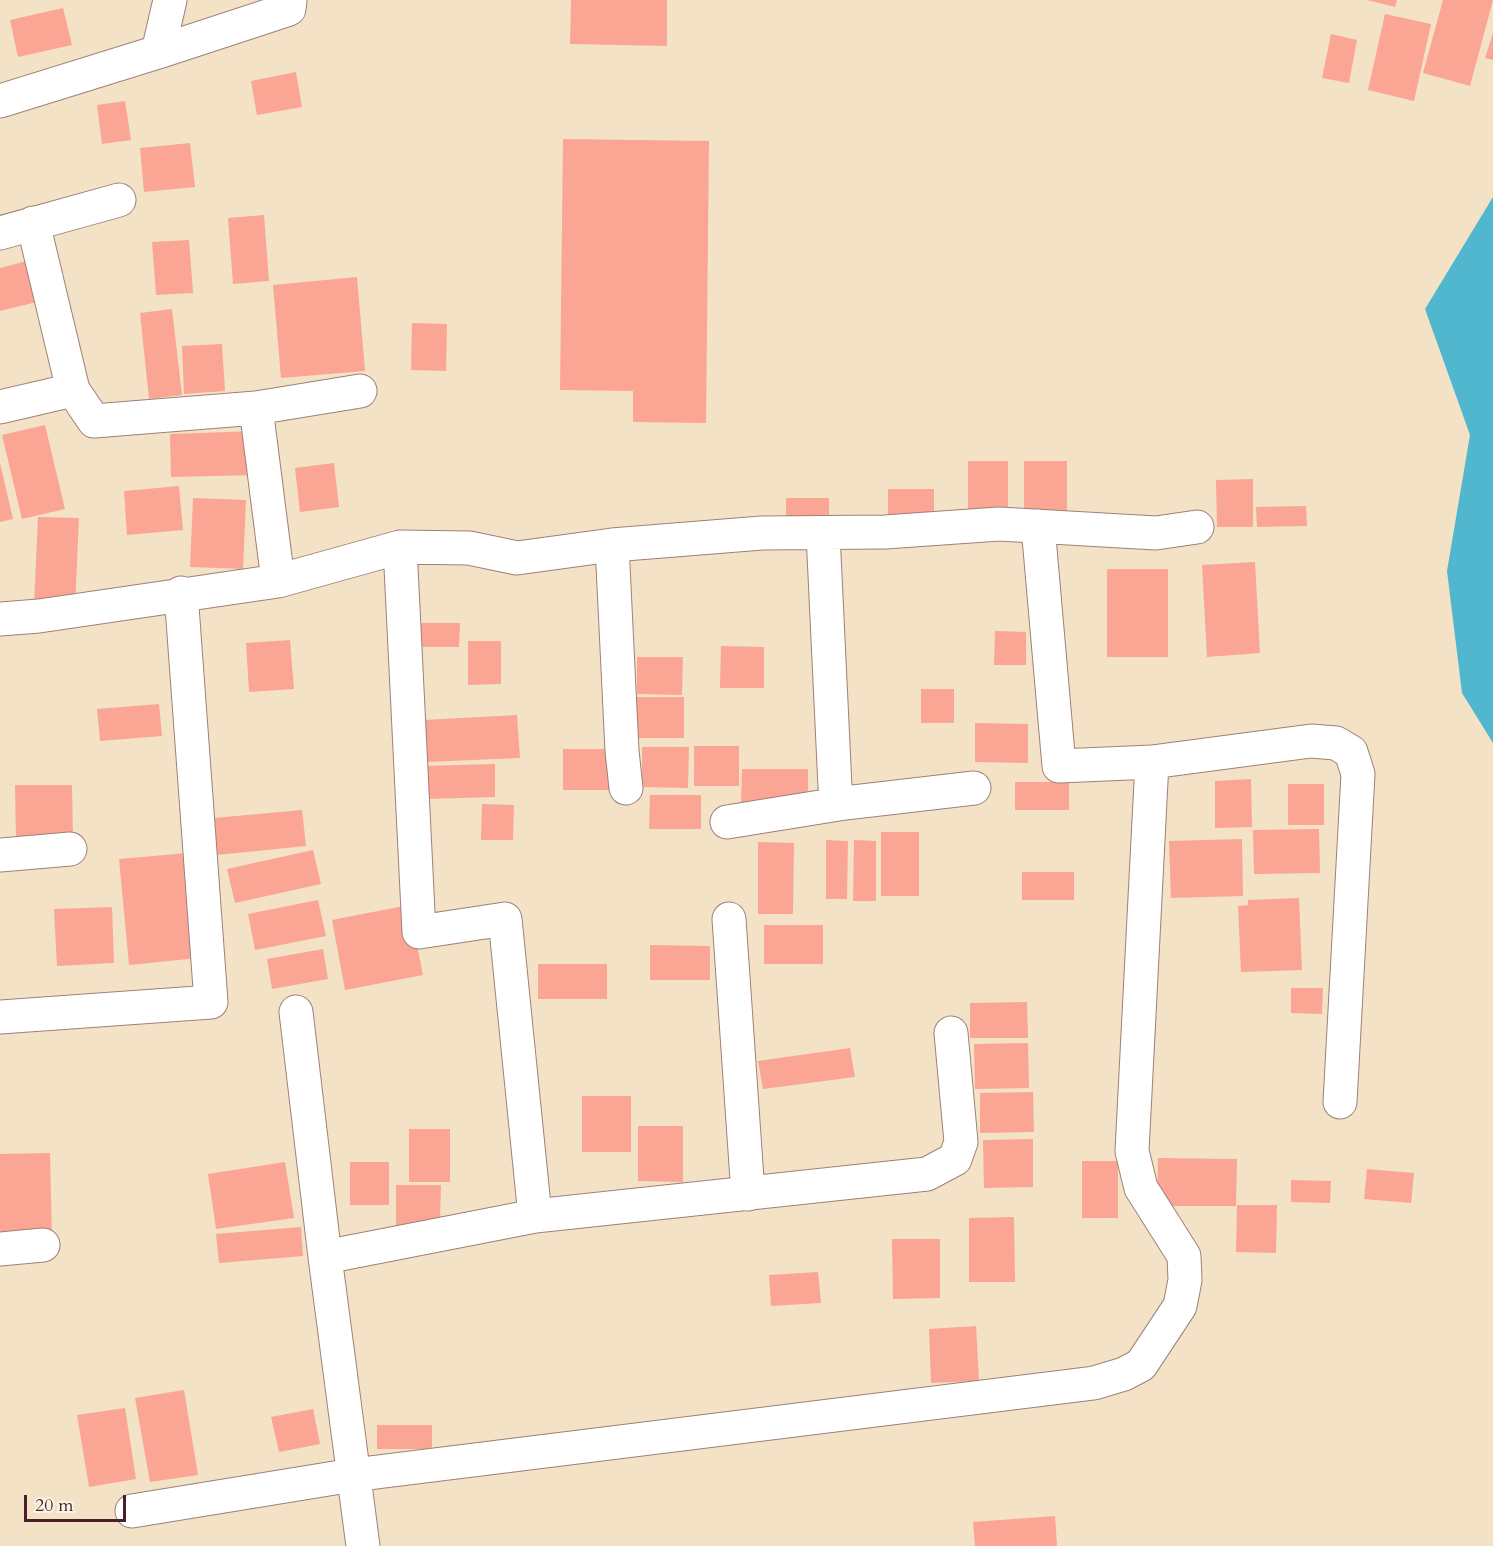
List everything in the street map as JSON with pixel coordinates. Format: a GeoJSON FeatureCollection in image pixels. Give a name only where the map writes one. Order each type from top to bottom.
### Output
{"type":"FeatureCollection","features":[{"type":"Feature","properties":{"kind":"street"},"geometry":{"type":"LineString","coordinates":[[158,52],[170,0]]}},
{"type":"Feature","properties":{"kind":"street"},"geometry":{"type":"LineString","coordinates":[[0,100],[289,9],[290,0]]}},
{"type":"Feature","properties":{"kind":"street"},"geometry":{"type":"LineString","coordinates":[[0,233],[119,200]]}},
{"type":"Feature","properties":{"kind":"street"},"geometry":{"type":"LineString","coordinates":[[33,223],[73,390],[94,421],[256,408],[360,391]]}},
{"type":"Feature","properties":{"kind":"street"},"geometry":{"type":"LineString","coordinates":[[0,407],[73,390]]}},
{"type":"Feature","properties":{"kind":"street"},"geometry":{"type":"LineString","coordinates":[[256,408],[278,581]]}},
{"type":"Feature","properties":{"kind":"street"},"geometry":{"type":"LineString","coordinates":[[0,619],[39,616],[181,593],[278,581],[400,547],[469,548],[517,558],[612,545],[762,533],[885,532],[999,524],[1156,533],[1197,528]]}},
{"type":"Feature","properties":{"kind":"street"},"geometry":{"type":"LineString","coordinates":[[1038,526],[1059,766],[1152,762],[1311,741],[1336,743],[1351,752],[1358,774],[1340,1102]]}},
{"type":"Feature","properties":{"kind":"street"},"geometry":{"type":"LineString","coordinates":[[823,532],[835,787],[839,799],[845,803]]}},
{"type":"Feature","properties":{"kind":"street"},"geometry":{"type":"LineString","coordinates":[[612,545],[622,751],[627,788]]}},
{"type":"Feature","properties":{"kind":"street"},"geometry":{"type":"LineString","coordinates":[[400,547],[419,932],[505,920],[535,1216]]}},
{"type":"Feature","properties":{"kind":"street"},"geometry":{"type":"LineString","coordinates":[[0,1017],[211,1002],[181,593]]}},
{"type":"Feature","properties":{"kind":"street"},"geometry":{"type":"LineString","coordinates":[[132,1510],[353,1474],[1094,1383],[1124,1374],[1141,1365],[1180,1306],[1185,1280],[1184,1256],[1141,1188],[1132,1151],[1152,762]]}},
{"type":"Feature","properties":{"kind":"street"},"geometry":{"type":"LineString","coordinates":[[727,822],[845,803],[974,788]]}},
{"type":"Feature","properties":{"kind":"street"},"geometry":{"type":"LineString","coordinates":[[0,855],[70,849]]}},
{"type":"Feature","properties":{"kind":"street"},"geometry":{"type":"LineString","coordinates":[[729,919],[748,1194]]}},
{"type":"Feature","properties":{"kind":"street"},"geometry":{"type":"LineString","coordinates":[[296,1012],[363,1546]]}},
{"type":"Feature","properties":{"kind":"street"},"geometry":{"type":"LineString","coordinates":[[325,1257],[535,1216],[927,1174],[955,1159],[960,1142],[951,1033]]}},
{"type":"Feature","properties":{"kind":"street"},"geometry":{"type":"LineString","coordinates":[[0,1249],[43,1245]]}},
{"type":"Feature","properties":{"kind":"water"},"geometry":{"type":"Polygon","coordinates":[[[1493,197],[1493,743],[1462,693],[1447,571],[1470,435],[1425,309],[1493,197]]]}},
{"type":"Feature","properties":{"kind":"building"},"geometry":{"type":"Polygon","coordinates":[[[571,0],[667,0],[667,46],[570,44],[571,0]]]}},
{"type":"Feature","properties":{"kind":"building"},"geometry":{"type":"Polygon","coordinates":[[[1367,0],[1397,0],[1395,7],[1367,0]]]}},
{"type":"Feature","properties":{"kind":"building"},"geometry":{"type":"Polygon","coordinates":[[[1443,0],[1493,0],[1470,86],[1423,73],[1443,0]]]}},
{"type":"Feature","properties":{"kind":"building"},"geometry":{"type":"Polygon","coordinates":[[[63,8],[72,45],[18,57],[10,20],[63,8]]]}},
{"type":"Feature","properties":{"kind":"building"},"geometry":{"type":"Polygon","coordinates":[[[1385,14],[1431,24],[1414,101],[1368,90],[1385,14]]]}},
{"type":"Feature","properties":{"kind":"building"},"geometry":{"type":"Polygon","coordinates":[[[1493,33],[1493,60],[1485,58],[1493,33]]]}},
{"type":"Feature","properties":{"kind":"building"},"geometry":{"type":"Polygon","coordinates":[[[1331,34],[1357,40],[1349,83],[1322,78],[1331,34]]]}},
{"type":"Feature","properties":{"kind":"building"},"geometry":{"type":"Polygon","coordinates":[[[296,72],[302,107],[257,115],[251,81],[296,72]]]}},
{"type":"Feature","properties":{"kind":"building"},"geometry":{"type":"Polygon","coordinates":[[[125,101],[131,140],[102,144],[97,105],[125,101]]]}},
{"type":"Feature","properties":{"kind":"building"},"geometry":{"type":"Polygon","coordinates":[[[563,139],[709,141],[706,423],[633,422],[633,391],[560,390],[563,139]]]}},
{"type":"Feature","properties":{"kind":"building"},"geometry":{"type":"Polygon","coordinates":[[[190,143],[195,187],[144,192],[140,148],[190,143]]]}},
{"type":"Feature","properties":{"kind":"building"},"geometry":{"type":"Polygon","coordinates":[[[264,215],[269,281],[233,284],[228,218],[264,215]]]}},
{"type":"Feature","properties":{"kind":"building"},"geometry":{"type":"Polygon","coordinates":[[[189,240],[193,293],[156,295],[152,242],[189,240]]]}},
{"type":"Feature","properties":{"kind":"building"},"geometry":{"type":"Polygon","coordinates":[[[31,260],[41,301],[0,311],[0,268],[31,260]]]}},
{"type":"Feature","properties":{"kind":"building"},"geometry":{"type":"Polygon","coordinates":[[[357,277],[365,371],[281,378],[273,285],[357,277]]]}},
{"type":"Feature","properties":{"kind":"building"},"geometry":{"type":"Polygon","coordinates":[[[172,309],[182,395],[149,399],[140,313],[172,309]]]}},
{"type":"Feature","properties":{"kind":"building"},"geometry":{"type":"Polygon","coordinates":[[[412,323],[447,324],[446,371],[411,370],[412,323]]]}},
{"type":"Feature","properties":{"kind":"building"},"geometry":{"type":"Polygon","coordinates":[[[222,344],[225,391],[184,394],[182,346],[222,344]]]}},
{"type":"Feature","properties":{"kind":"building"},"geometry":{"type":"Polygon","coordinates":[[[45,425],[65,509],[22,519],[2,435],[45,425]]]}},
{"type":"Feature","properties":{"kind":"building"},"geometry":{"type":"Polygon","coordinates":[[[255,431],[257,475],[171,477],[170,434],[255,431]]]}},
{"type":"Feature","properties":{"kind":"building"},"geometry":{"type":"Polygon","coordinates":[[[968,461],[1008,461],[1008,519],[968,519],[968,461]]]}},
{"type":"Feature","properties":{"kind":"building"},"geometry":{"type":"Polygon","coordinates":[[[1024,461],[1067,461],[1067,520],[1024,520],[1024,461]]]}},
{"type":"Feature","properties":{"kind":"building"},"geometry":{"type":"Polygon","coordinates":[[[0,463],[13,519],[0,522],[0,463]]]}},
{"type":"Feature","properties":{"kind":"building"},"geometry":{"type":"Polygon","coordinates":[[[334,463],[339,507],[300,512],[295,468],[334,463]]]}},
{"type":"Feature","properties":{"kind":"building"},"geometry":{"type":"Polygon","coordinates":[[[1253,479],[1253,527],[1217,527],[1216,480],[1253,479]]]}},
{"type":"Feature","properties":{"kind":"building"},"geometry":{"type":"Polygon","coordinates":[[[179,486],[183,530],[127,535],[124,491],[179,486]]]}},
{"type":"Feature","properties":{"kind":"building"},"geometry":{"type":"Polygon","coordinates":[[[888,489],[934,489],[934,520],[888,520],[888,489]]]}},
{"type":"Feature","properties":{"kind":"building"},"geometry":{"type":"Polygon","coordinates":[[[193,498],[246,500],[243,569],[190,567],[193,498]]]}},
{"type":"Feature","properties":{"kind":"building"},"geometry":{"type":"Polygon","coordinates":[[[786,498],[829,498],[829,526],[786,526],[786,498]]]}},
{"type":"Feature","properties":{"kind":"building"},"geometry":{"type":"Polygon","coordinates":[[[1306,506],[1307,526],[1257,527],[1256,507],[1306,506]]]}},
{"type":"Feature","properties":{"kind":"building"},"geometry":{"type":"Polygon","coordinates":[[[38,517],[79,518],[75,607],[34,605],[38,517]]]}},
{"type":"Feature","properties":{"kind":"building"},"geometry":{"type":"Polygon","coordinates":[[[1255,562],[1260,653],[1207,657],[1202,565],[1255,562]]]}},
{"type":"Feature","properties":{"kind":"building"},"geometry":{"type":"Polygon","coordinates":[[[1107,569],[1168,569],[1168,657],[1107,657],[1107,569]]]}},
{"type":"Feature","properties":{"kind":"building"},"geometry":{"type":"Polygon","coordinates":[[[415,623],[460,623],[459,647],[415,647],[415,623]]]}},
{"type":"Feature","properties":{"kind":"building"},"geometry":{"type":"Polygon","coordinates":[[[995,631],[1026,632],[1026,665],[994,665],[995,631]]]}},
{"type":"Feature","properties":{"kind":"building"},"geometry":{"type":"Polygon","coordinates":[[[290,640],[294,689],[249,692],[246,643],[290,640]]]}},
{"type":"Feature","properties":{"kind":"building"},"geometry":{"type":"Polygon","coordinates":[[[468,641],[501,641],[501,684],[468,685],[468,641]]]}},
{"type":"Feature","properties":{"kind":"building"},"geometry":{"type":"Polygon","coordinates":[[[721,646],[764,647],[764,688],[720,688],[721,646]]]}},
{"type":"Feature","properties":{"kind":"building"},"geometry":{"type":"Polygon","coordinates":[[[637,657],[683,657],[682,695],[637,694],[637,657]]]}},
{"type":"Feature","properties":{"kind":"building"},"geometry":{"type":"Polygon","coordinates":[[[921,689],[954,689],[954,723],[921,723],[921,689]]]}},
{"type":"Feature","properties":{"kind":"building"},"geometry":{"type":"Polygon","coordinates":[[[635,697],[684,697],[684,738],[635,738],[635,697]]]}},
{"type":"Feature","properties":{"kind":"building"},"geometry":{"type":"Polygon","coordinates":[[[159,704],[162,736],[100,741],[97,709],[159,704]]]}},
{"type":"Feature","properties":{"kind":"building"},"geometry":{"type":"Polygon","coordinates":[[[517,715],[520,758],[426,762],[424,720],[517,715]]]}},
{"type":"Feature","properties":{"kind":"building"},"geometry":{"type":"Polygon","coordinates":[[[975,723],[1028,724],[1028,763],[975,762],[975,723]]]}},
{"type":"Feature","properties":{"kind":"building"},"geometry":{"type":"Polygon","coordinates":[[[694,746],[739,746],[739,786],[694,786],[694,746]]]}},
{"type":"Feature","properties":{"kind":"building"},"geometry":{"type":"Polygon","coordinates":[[[642,747],[689,747],[688,788],[642,787],[642,747]]]}},
{"type":"Feature","properties":{"kind":"building"},"geometry":{"type":"Polygon","coordinates":[[[563,749],[612,749],[612,790],[563,790],[563,749]]]}},
{"type":"Feature","properties":{"kind":"building"},"geometry":{"type":"Polygon","coordinates":[[[495,764],[495,797],[425,799],[424,766],[495,764]]]}},
{"type":"Feature","properties":{"kind":"building"},"geometry":{"type":"Polygon","coordinates":[[[742,769],[808,769],[808,803],[741,802],[742,769]]]}},
{"type":"Feature","properties":{"kind":"building"},"geometry":{"type":"Polygon","coordinates":[[[1251,779],[1252,827],[1215,828],[1215,781],[1251,779]]]}},
{"type":"Feature","properties":{"kind":"building"},"geometry":{"type":"Polygon","coordinates":[[[1015,782],[1069,782],[1069,810],[1015,810],[1015,782]]]}},
{"type":"Feature","properties":{"kind":"building"},"geometry":{"type":"Polygon","coordinates":[[[1288,784],[1324,784],[1324,825],[1288,825],[1288,784]]]}},
{"type":"Feature","properties":{"kind":"building"},"geometry":{"type":"Polygon","coordinates":[[[15,785],[72,785],[73,840],[16,840],[15,785]]]}},
{"type":"Feature","properties":{"kind":"building"},"geometry":{"type":"Polygon","coordinates":[[[650,795],[701,795],[701,829],[649,829],[650,795]]]}},
{"type":"Feature","properties":{"kind":"building"},"geometry":{"type":"Polygon","coordinates":[[[482,804],[514,805],[513,840],[481,840],[482,804]]]}},
{"type":"Feature","properties":{"kind":"building"},"geometry":{"type":"Polygon","coordinates":[[[302,810],[306,846],[217,855],[214,818],[302,810]]]}},
{"type":"Feature","properties":{"kind":"building"},"geometry":{"type":"Polygon","coordinates":[[[1319,829],[1320,873],[1254,874],[1253,830],[1319,829]]]}},
{"type":"Feature","properties":{"kind":"building"},"geometry":{"type":"Polygon","coordinates":[[[881,832],[919,832],[919,896],[881,896],[881,832]]]}},
{"type":"Feature","properties":{"kind":"building"},"geometry":{"type":"Polygon","coordinates":[[[1242,839],[1243,896],[1171,898],[1169,841],[1242,839]]]}},
{"type":"Feature","properties":{"kind":"building"},"geometry":{"type":"Polygon","coordinates":[[[826,840],[848,841],[847,899],[826,899],[826,840]]]}},
{"type":"Feature","properties":{"kind":"building"},"geometry":{"type":"Polygon","coordinates":[[[854,840],[876,841],[876,901],[853,901],[854,840]]]}},
{"type":"Feature","properties":{"kind":"building"},"geometry":{"type":"Polygon","coordinates":[[[758,842],[794,843],[793,914],[758,914],[758,842]]]}},
{"type":"Feature","properties":{"kind":"building"},"geometry":{"type":"Polygon","coordinates":[[[313,850],[321,884],[235,903],[227,869],[313,850]]]}},
{"type":"Feature","properties":{"kind":"building"},"geometry":{"type":"Polygon","coordinates":[[[187,853],[198,958],[129,965],[119,859],[187,853]]]}},
{"type":"Feature","properties":{"kind":"building"},"geometry":{"type":"Polygon","coordinates":[[[1022,872],[1074,872],[1074,900],[1022,900],[1022,872]]]}},
{"type":"Feature","properties":{"kind":"building"},"geometry":{"type":"Polygon","coordinates":[[[1299,898],[1302,970],[1241,972],[1238,906],[1248,905],[1248,900],[1299,898]]]}},
{"type":"Feature","properties":{"kind":"building"},"geometry":{"type":"Polygon","coordinates":[[[318,900],[326,936],[255,950],[248,914],[318,900]]]}},
{"type":"Feature","properties":{"kind":"building"},"geometry":{"type":"Polygon","coordinates":[[[409,905],[423,975],[345,990],[332,920],[409,905]]]}},
{"type":"Feature","properties":{"kind":"building"},"geometry":{"type":"Polygon","coordinates":[[[112,907],[114,963],[57,966],[54,909],[112,907]]]}},
{"type":"Feature","properties":{"kind":"building"},"geometry":{"type":"Polygon","coordinates":[[[764,925],[823,925],[823,964],[764,964],[764,925]]]}},
{"type":"Feature","properties":{"kind":"building"},"geometry":{"type":"Polygon","coordinates":[[[650,945],[710,946],[710,980],[650,980],[650,945]]]}},
{"type":"Feature","properties":{"kind":"building"},"geometry":{"type":"Polygon","coordinates":[[[323,949],[328,979],[272,989],[267,959],[323,949]]]}},
{"type":"Feature","properties":{"kind":"building"},"geometry":{"type":"Polygon","coordinates":[[[538,964],[607,964],[607,999],[538,999],[538,964]]]}},
{"type":"Feature","properties":{"kind":"building"},"geometry":{"type":"Polygon","coordinates":[[[1291,988],[1323,988],[1322,1014],[1291,1013],[1291,988]]]}},
{"type":"Feature","properties":{"kind":"building"},"geometry":{"type":"Polygon","coordinates":[[[1027,1002],[1028,1038],[970,1038],[970,1003],[1027,1002]]]}},
{"type":"Feature","properties":{"kind":"building"},"geometry":{"type":"Polygon","coordinates":[[[1028,1043],[1029,1088],[975,1089],[974,1044],[1028,1043]]]}},
{"type":"Feature","properties":{"kind":"building"},"geometry":{"type":"Polygon","coordinates":[[[850,1048],[855,1077],[763,1089],[758,1061],[850,1048]]]}},
{"type":"Feature","properties":{"kind":"building"},"geometry":{"type":"Polygon","coordinates":[[[1033,1092],[1034,1132],[980,1133],[980,1093],[1033,1092]]]}},
{"type":"Feature","properties":{"kind":"building"},"geometry":{"type":"Polygon","coordinates":[[[582,1096],[631,1096],[631,1152],[582,1152],[582,1096]]]}},
{"type":"Feature","properties":{"kind":"building"},"geometry":{"type":"Polygon","coordinates":[[[638,1126],[683,1126],[683,1182],[638,1181],[638,1126]]]}},
{"type":"Feature","properties":{"kind":"building"},"geometry":{"type":"Polygon","coordinates":[[[409,1129],[450,1129],[450,1182],[409,1182],[409,1129]]]}},
{"type":"Feature","properties":{"kind":"building"},"geometry":{"type":"Polygon","coordinates":[[[1033,1139],[1033,1187],[984,1188],[983,1140],[1033,1139]]]}},
{"type":"Feature","properties":{"kind":"building"},"geometry":{"type":"Polygon","coordinates":[[[50,1153],[52,1241],[0,1242],[0,1154],[50,1153]]]}},
{"type":"Feature","properties":{"kind":"building"},"geometry":{"type":"Polygon","coordinates":[[[1158,1158],[1237,1159],[1236,1206],[1157,1206],[1158,1158]]]}},
{"type":"Feature","properties":{"kind":"building"},"geometry":{"type":"Polygon","coordinates":[[[1082,1161],[1118,1161],[1118,1218],[1082,1218],[1082,1161]]]}},
{"type":"Feature","properties":{"kind":"building"},"geometry":{"type":"Polygon","coordinates":[[[285,1162],[294,1218],[216,1229],[208,1174],[285,1162]]]}},
{"type":"Feature","properties":{"kind":"building"},"geometry":{"type":"Polygon","coordinates":[[[350,1162],[389,1162],[389,1205],[350,1205],[350,1162]]]}},
{"type":"Feature","properties":{"kind":"building"},"geometry":{"type":"Polygon","coordinates":[[[1367,1169],[1414,1173],[1411,1203],[1364,1199],[1367,1169]]]}},
{"type":"Feature","properties":{"kind":"building"},"geometry":{"type":"Polygon","coordinates":[[[1291,1180],[1331,1181],[1330,1203],[1291,1202],[1291,1180]]]}},
{"type":"Feature","properties":{"kind":"building"},"geometry":{"type":"Polygon","coordinates":[[[396,1185],[441,1185],[440,1221],[396,1233],[396,1185]]]}},
{"type":"Feature","properties":{"kind":"building"},"geometry":{"type":"Polygon","coordinates":[[[1237,1205],[1277,1205],[1276,1253],[1236,1252],[1237,1205]]]}},
{"type":"Feature","properties":{"kind":"building"},"geometry":{"type":"Polygon","coordinates":[[[1014,1217],[1015,1282],[969,1282],[969,1218],[1014,1217]]]}},
{"type":"Feature","properties":{"kind":"building"},"geometry":{"type":"Polygon","coordinates":[[[301,1227],[303,1256],[219,1263],[216,1234],[301,1227]]]}},
{"type":"Feature","properties":{"kind":"building"},"geometry":{"type":"Polygon","coordinates":[[[892,1239],[940,1239],[940,1298],[893,1299],[892,1239]]]}},
{"type":"Feature","properties":{"kind":"building"},"geometry":{"type":"Polygon","coordinates":[[[818,1272],[821,1303],[771,1306],[769,1275],[818,1272]]]}},
{"type":"Feature","properties":{"kind":"building"},"geometry":{"type":"Polygon","coordinates":[[[976,1326],[979,1381],[931,1383],[929,1329],[976,1326]]]}},
{"type":"Feature","properties":{"kind":"building"},"geometry":{"type":"Polygon","coordinates":[[[184,1390],[198,1475],[150,1482],[135,1398],[184,1390]]]}},
{"type":"Feature","properties":{"kind":"building"},"geometry":{"type":"Polygon","coordinates":[[[125,1408],[136,1479],[89,1487],[77,1415],[125,1408]]]}},
{"type":"Feature","properties":{"kind":"building"},"geometry":{"type":"Polygon","coordinates":[[[313,1409],[320,1444],[279,1452],[271,1417],[313,1409]]]}},
{"type":"Feature","properties":{"kind":"building"},"geometry":{"type":"Polygon","coordinates":[[[377,1425],[432,1425],[432,1449],[377,1449],[377,1425]]]}},
{"type":"Feature","properties":{"kind":"building"},"geometry":{"type":"Polygon","coordinates":[[[1055,1516],[1057,1546],[975,1546],[973,1522],[1055,1516]]]}}]}
